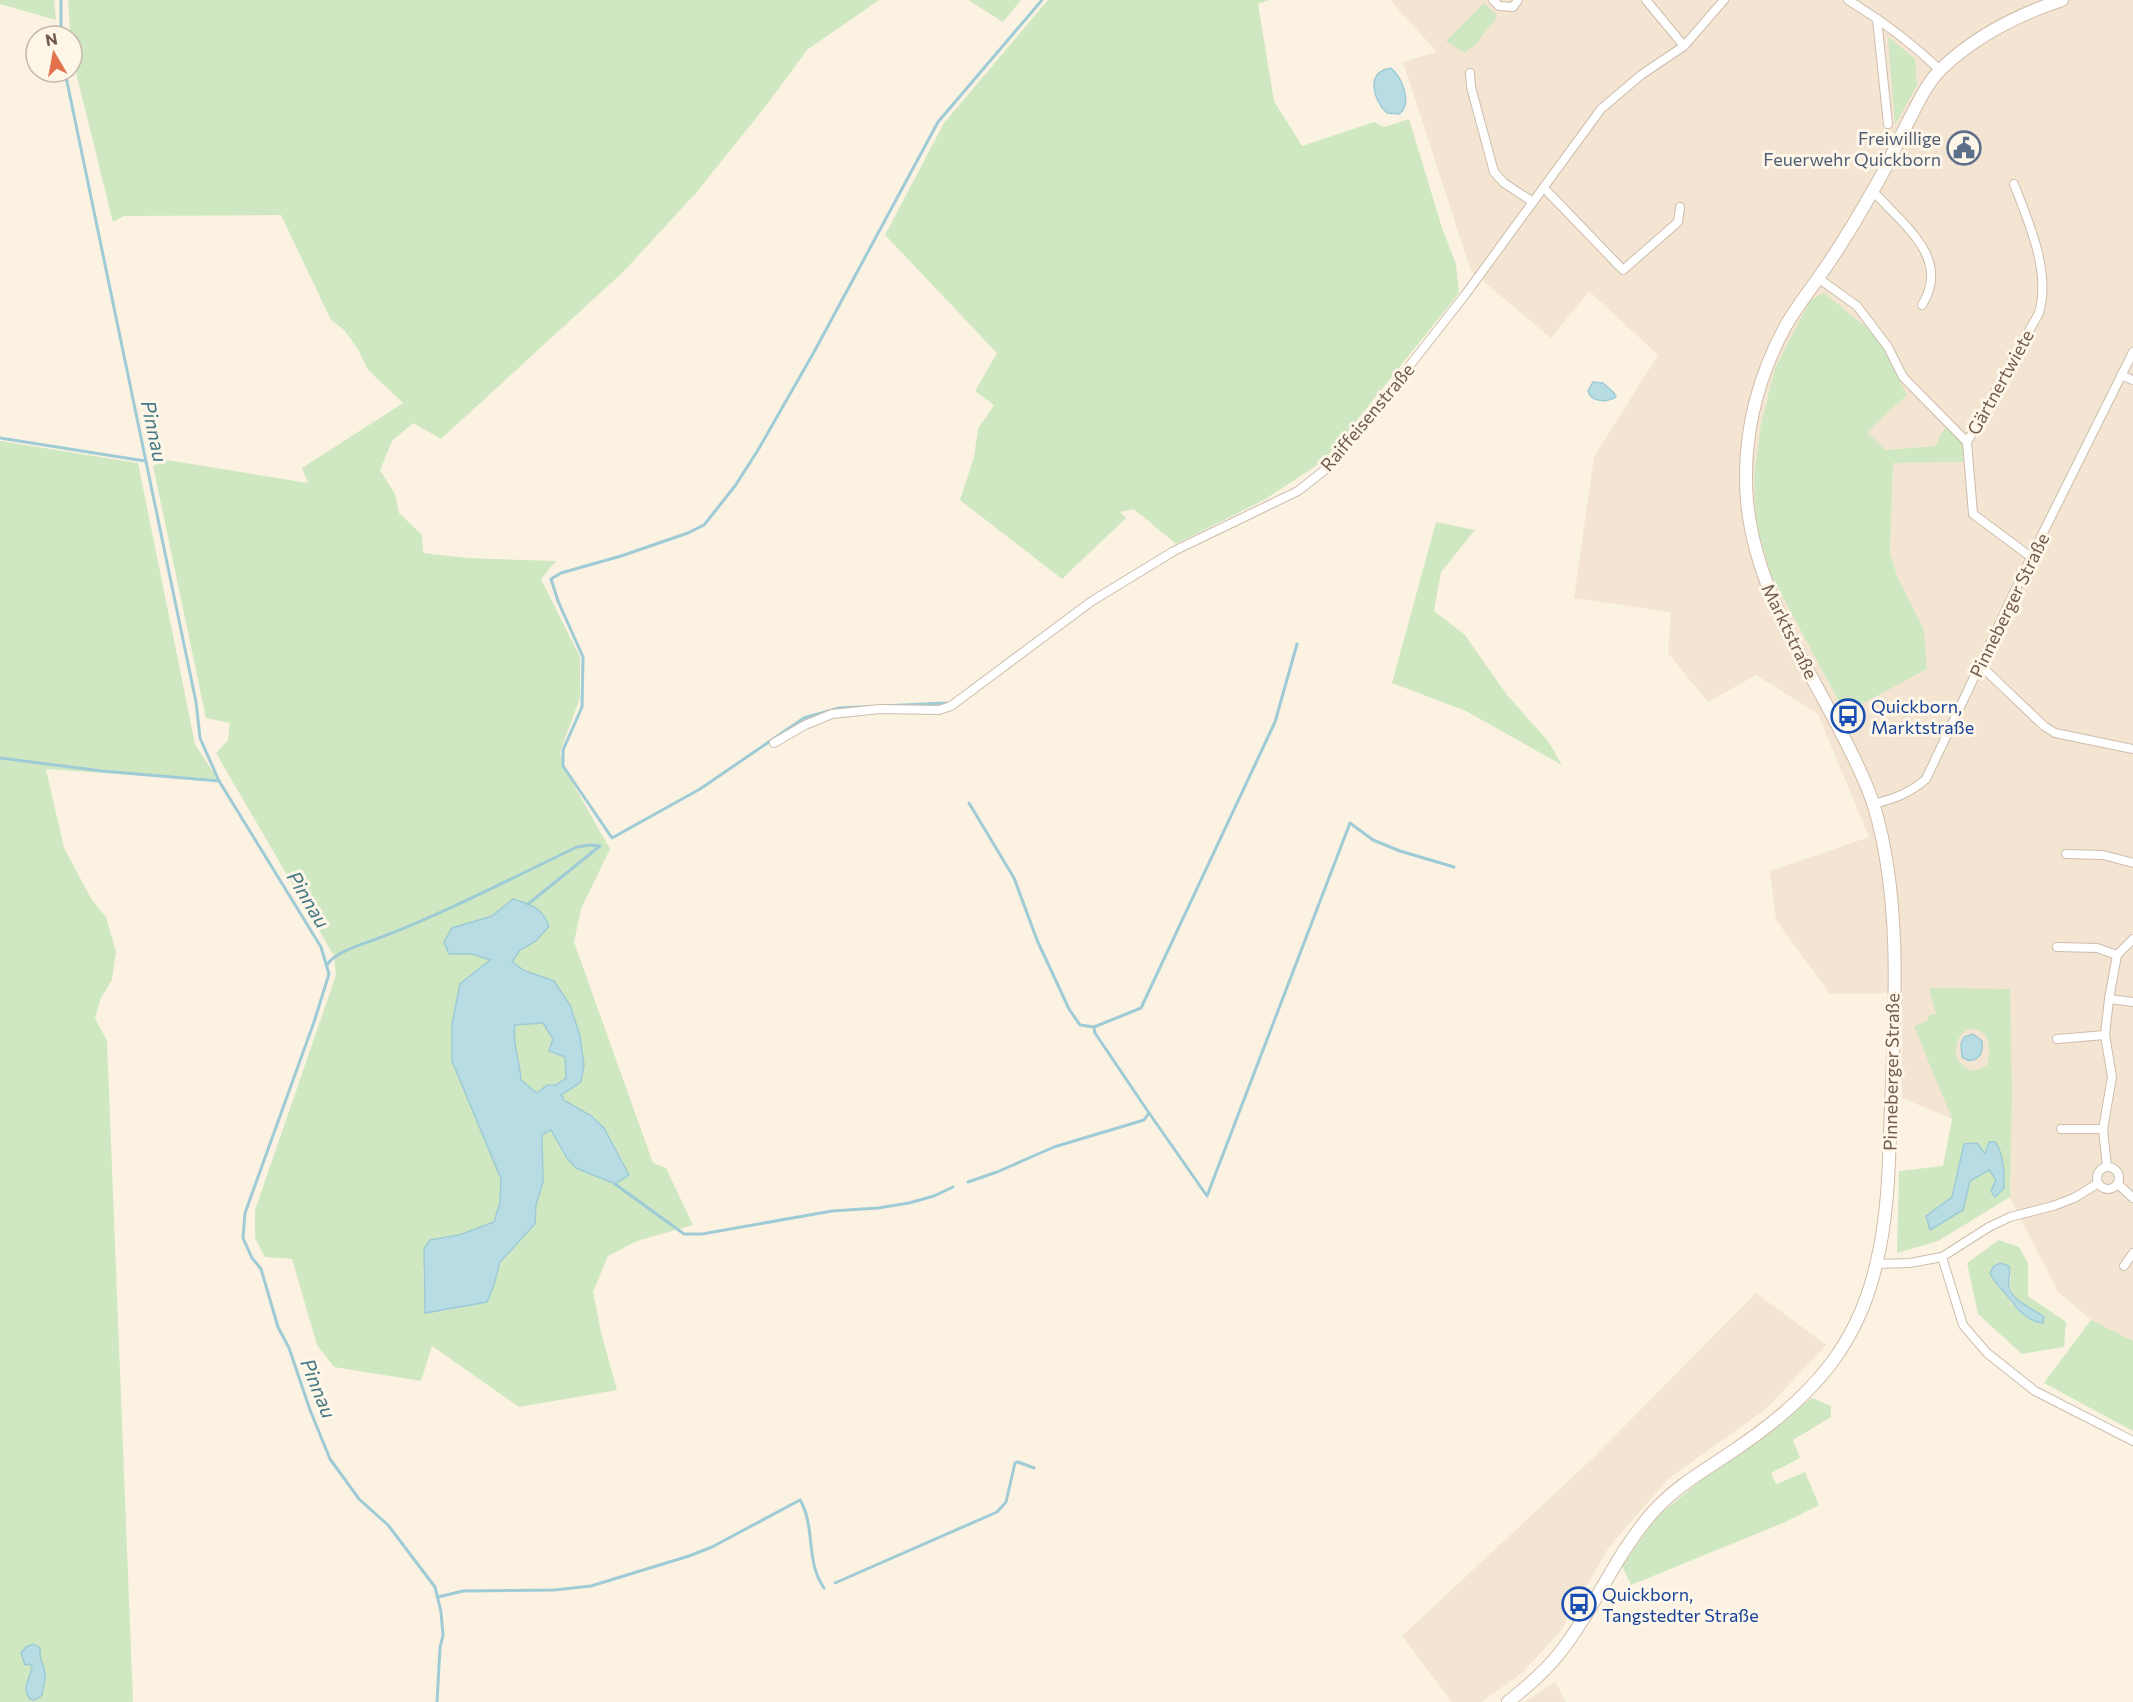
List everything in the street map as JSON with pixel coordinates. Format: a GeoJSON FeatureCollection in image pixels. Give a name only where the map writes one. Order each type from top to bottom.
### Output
{"type":"FeatureCollection","features":[{"type":"Feature","properties":{"kind":"main road","name":"Marktstraße"},"geometry":{"type":"LineString","coordinates":[[1873,804],[1860,768],[1776,607],[1763,575],[1754,542],[1747,501],[1746,460],[1759,384],[1784,328],[1873,192],[1918,103],[1940,70],[1990,31],[2034,9],[2062,0]]}},
{"type":"Feature","properties":{"kind":"main road","name":"Pinneberger Straße"},"geometry":{"type":"LineString","coordinates":[[1508,1702],[1536,1680],[1563,1649],[1634,1534],[1662,1502],[1697,1474],[1770,1425],[1806,1393],[1832,1363],[1863,1307],[1877,1264],[1886,1206],[1893,1058],[1894,932],[1891,890],[1884,845],[1873,804]]}},
{"type":"Feature","properties":{"kind":"street"},"geometry":{"type":"LineString","coordinates":[[1493,0],[1499,6],[1513,8],[1518,0]]}},
{"type":"Feature","properties":{"kind":"street"},"geometry":{"type":"LineString","coordinates":[[1646,0],[1684,46]]}},
{"type":"Feature","properties":{"kind":"street","name":"Raiffeisenstraße"},"geometry":{"type":"LineString","coordinates":[[774,743],[805,725],[832,714],[880,709],[939,710],[951,706],[1092,601],[1174,551],[1298,491],[1326,469],[1346,447],[1465,296],[1601,109],[1641,75],[1684,46],[1724,0]]}},
{"type":"Feature","properties":{"kind":"street"},"geometry":{"type":"LineString","coordinates":[[1848,0],[1920,51],[1940,70]]}},
{"type":"Feature","properties":{"kind":"street"},"geometry":{"type":"LineString","coordinates":[[1877,19],[1888,124]]}},
{"type":"Feature","properties":{"kind":"street"},"geometry":{"type":"LineString","coordinates":[[1470,73],[1471,87],[1494,172],[1504,183],[1533,202]]}},
{"type":"Feature","properties":{"kind":"street","name":"Gärtnertwiete"},"geometry":{"type":"LineString","coordinates":[[2014,184],[2026,215],[2043,276],[2043,297],[2038,313],[1967,442],[1973,514],[2031,557]]}},
{"type":"Feature","properties":{"kind":"street"},"geometry":{"type":"LineString","coordinates":[[1544,188],[1623,270],[1678,222],[1680,207]]}},
{"type":"Feature","properties":{"kind":"street"},"geometry":{"type":"LineString","coordinates":[[1873,192],[1922,244],[1928,256],[1932,268],[1931,291],[1922,305]]}},
{"type":"Feature","properties":{"kind":"street"},"geometry":{"type":"LineString","coordinates":[[1818,278],[1857,306],[1888,347],[1903,377],[1967,442]]}},
{"type":"Feature","properties":{"kind":"street","name":"Pinneberger Straße"},"geometry":{"type":"LineString","coordinates":[[1873,804],[1900,797],[1915,789],[1926,779],[2031,557],[2133,352]]}},
{"type":"Feature","properties":{"kind":"street"},"geometry":{"type":"LineString","coordinates":[[2121,375],[2133,380]]}},
{"type":"Feature","properties":{"kind":"street"},"geometry":{"type":"LineString","coordinates":[[1980,665],[2044,726],[2055,733],[2133,749]]}},
{"type":"Feature","properties":{"kind":"street"},"geometry":{"type":"LineString","coordinates":[[2066,854],[2103,855],[2133,863]]}},
{"type":"Feature","properties":{"kind":"street"},"geometry":{"type":"LineString","coordinates":[[2107,1167],[2103,1129],[2112,1077],[2105,1035],[2109,999],[2117,955],[2133,939]]}},
{"type":"Feature","properties":{"kind":"street"},"geometry":{"type":"LineString","coordinates":[[2057,947],[2097,948],[2117,955]]}},
{"type":"Feature","properties":{"kind":"street"},"geometry":{"type":"LineString","coordinates":[[2109,999],[2133,1002]]}},
{"type":"Feature","properties":{"kind":"street"},"geometry":{"type":"LineString","coordinates":[[2058,1039],[2105,1035]]}},
{"type":"Feature","properties":{"kind":"street"},"geometry":{"type":"LineString","coordinates":[[2061,1129],[2103,1129]]}},
{"type":"Feature","properties":{"kind":"street"},"geometry":{"type":"LineString","coordinates":[[2097,1184],[2099,1171],[2107,1167],[2113,1168],[2118,1173],[2118,1184],[2133,1198]]}},
{"type":"Feature","properties":{"kind":"street"},"geometry":{"type":"LineString","coordinates":[[1877,1264],[1910,1263],[1942,1257],[1989,1227],[2010,1217],[2054,1206],[2074,1198],[2097,1184]]}},
{"type":"Feature","properties":{"kind":"street"},"geometry":{"type":"LineString","coordinates":[[2097,1184],[2103,1189],[2112,1189],[2118,1184]]}},
{"type":"Feature","properties":{"kind":"street"},"geometry":{"type":"LineString","coordinates":[[2124,1266],[2133,1253]]}},
{"type":"Feature","properties":{"kind":"street"},"geometry":{"type":"LineString","coordinates":[[1942,1257],[1962,1325],[1988,1353],[2035,1391],[2133,1441]]}},
{"type":"Feature","properties":{"kind":"shaded area"},"geometry":{"type":"Polygon","coordinates":[[[1390,0],[2133,0],[2133,1341],[2091,1320],[2058,1292],[2010,1198],[2012,1095],[1952,1119],[1902,1098],[1902,990],[1876,994],[1830,994],[1776,920],[1770,871],[1869,837],[1818,714],[1756,675],[1708,702],[1668,653],[1671,612],[1574,598],[1594,457],[1658,355],[1589,291],[1551,338],[1471,271],[1403,62],[1437,52],[1390,0]],[[1810,302],[1775,368],[1761,424],[1754,477],[1771,575],[1845,713],[1924,630],[1897,576],[1890,552],[1893,463],[1964,462],[1946,427],[1935,446],[1884,450],[1867,432],[1907,395],[1810,302]]]}},
{"type":"Feature","properties":{"kind":"shaded area"},"geometry":{"type":"Polygon","coordinates":[[[1756,1293],[1826,1345],[1766,1409],[1668,1479],[1609,1547],[1560,1632],[1522,1673],[1481,1702],[1452,1702],[1402,1636],[1593,1458],[1756,1293]]]}},
{"type":"Feature","properties":{"kind":"shaded area"},"geometry":{"type":"Polygon","coordinates":[[[1555,1682],[1566,1702],[1525,1702],[1555,1682]]]}},
{"type":"Feature","properties":{"kind":"green space"},"geometry":{"type":"Polygon","coordinates":[[[0,0],[54,0],[56,20],[0,4],[0,0]]]}},
{"type":"Feature","properties":{"kind":"green space"},"geometry":{"type":"Polygon","coordinates":[[[68,0],[879,0],[807,50],[765,107],[695,194],[624,271],[441,439],[413,423],[392,441],[380,470],[395,494],[399,513],[422,535],[423,553],[467,558],[556,561],[541,579],[580,657],[580,698],[560,752],[563,766],[610,849],[581,909],[574,942],[653,1163],[666,1168],[693,1225],[637,1241],[608,1256],[593,1292],[617,1390],[519,1407],[432,1346],[421,1381],[334,1367],[317,1345],[292,1259],[265,1257],[255,1238],[255,1210],[336,975],[334,956],[216,753],[228,740],[230,723],[206,718],[153,466],[167,460],[308,483],[302,468],[403,403],[368,370],[358,349],[344,330],[331,320],[281,215],[124,216],[113,222],[79,84],[84,84],[84,24],[70,24],[68,0]],[[513,899],[492,916],[452,928],[449,954],[472,954],[490,960],[452,1061],[501,1179],[500,1202],[494,1222],[459,1235],[430,1240],[423,1272],[425,1312],[487,1302],[500,1262],[535,1224],[536,1205],[543,1182],[542,1135],[551,1129],[567,1158],[615,1184],[613,1153],[608,1136],[596,1121],[569,1103],[561,1094],[581,1082],[554,981],[525,971],[512,962],[520,950],[536,941],[513,899]]]}},
{"type":"Feature","properties":{"kind":"green space"},"geometry":{"type":"Polygon","coordinates":[[[968,0],[1021,0],[1003,22],[968,0]]]}},
{"type":"Feature","properties":{"kind":"green space"},"geometry":{"type":"Polygon","coordinates":[[[1048,0],[1269,0],[1258,4],[1274,101],[1302,146],[1374,122],[1384,127],[1409,119],[1442,228],[1456,264],[1459,293],[1325,460],[1264,500],[1176,544],[1134,509],[1120,512],[1126,518],[1062,579],[960,500],[974,457],[978,429],[994,405],[975,391],[997,353],[885,235],[944,123],[1048,0]]]}},
{"type":"Feature","properties":{"kind":"green space"},"geometry":{"type":"Polygon","coordinates":[[[1484,3],[1498,16],[1476,44],[1464,53],[1446,41],[1484,3]]]}},
{"type":"Feature","properties":{"kind":"green space"},"geometry":{"type":"Polygon","coordinates":[[[1888,37],[1915,59],[1917,85],[1895,125],[1888,37]]]}},
{"type":"Feature","properties":{"kind":"green space"},"geometry":{"type":"Polygon","coordinates":[[[1824,293],[1877,336],[1907,395],[1867,432],[1885,450],[1935,446],[1946,426],[1962,444],[1964,462],[1893,463],[1890,552],[1897,576],[1924,630],[1927,669],[1845,713],[1771,575],[1756,524],[1754,477],[1761,424],[1775,368],[1810,301],[1824,293]]]}},
{"type":"Feature","properties":{"kind":"green space"},"geometry":{"type":"Polygon","coordinates":[[[0,441],[138,463],[195,744],[219,781],[46,769],[64,848],[92,900],[106,917],[116,952],[112,980],[101,998],[95,1018],[107,1041],[133,1702],[0,1702],[0,441]]]}},
{"type":"Feature","properties":{"kind":"green space"},"geometry":{"type":"Polygon","coordinates":[[[1436,522],[1475,530],[1441,572],[1434,611],[1465,635],[1507,695],[1548,741],[1562,765],[1466,711],[1392,683],[1436,522]]]}},
{"type":"Feature","properties":{"kind":"green space"},"geometry":{"type":"Polygon","coordinates":[[[1929,988],[2010,989],[2012,1095],[2010,1197],[1938,1241],[1897,1253],[1899,1171],[1943,1166],[1952,1119],[1914,1026],[1926,1022],[1930,1015],[1936,1014],[1929,988]],[[1968,1029],[1959,1039],[1956,1053],[1961,1064],[1972,1071],[1987,1065],[1989,1046],[1985,1035],[1968,1029]],[[1964,1144],[1952,1197],[1926,1216],[1963,1210],[1970,1181],[1989,1169],[1996,1180],[1991,1191],[1994,1197],[2004,1188],[1986,1155],[1964,1144]]]}},
{"type":"Feature","properties":{"kind":"green space"},"geometry":{"type":"Polygon","coordinates":[[[543,1023],[565,1057],[566,1078],[556,1085],[547,1085],[537,1094],[521,1080],[514,1025],[543,1023]]]}},
{"type":"Feature","properties":{"kind":"green space"},"geometry":{"type":"Polygon","coordinates":[[[1999,1240],[2019,1247],[2028,1263],[2028,1296],[2066,1322],[2064,1347],[2022,1354],[1978,1314],[1967,1263],[1999,1240]],[[2011,1274],[1996,1284],[2012,1305],[2036,1311],[2016,1297],[2010,1281],[2011,1274]]]}},
{"type":"Feature","properties":{"kind":"green space"},"geometry":{"type":"Polygon","coordinates":[[[2091,1320],[2133,1341],[2133,1431],[2044,1383],[2091,1320]]]}},
{"type":"Feature","properties":{"kind":"green space"},"geometry":{"type":"Polygon","coordinates":[[[1812,1398],[1831,1406],[1831,1417],[1793,1440],[1800,1458],[1771,1473],[1776,1484],[1805,1472],[1819,1505],[1783,1523],[1631,1585],[1622,1566],[1654,1519],[1705,1477],[1812,1398]]]}},
{"type":"Feature","properties":{"kind":"water"},"geometry":{"type":"Polygon","coordinates":[[[1391,68],[1399,78],[1406,97],[1399,114],[1387,113],[1375,94],[1377,75],[1391,68]]]}},
{"type":"Feature","properties":{"kind":"water"},"geometry":{"type":"Polygon","coordinates":[[[1593,382],[1603,383],[1616,397],[1604,401],[1592,397],[1588,391],[1593,382]]]}},
{"type":"Feature","properties":{"kind":"water"},"geometry":{"type":"Polygon","coordinates":[[[513,899],[535,908],[546,920],[549,926],[536,941],[520,950],[512,962],[525,971],[554,981],[570,1005],[580,1036],[584,1065],[581,1082],[561,1095],[565,1101],[590,1115],[604,1128],[629,1175],[615,1184],[576,1168],[567,1158],[551,1130],[542,1135],[543,1182],[536,1205],[535,1224],[500,1262],[487,1302],[425,1313],[424,1249],[430,1240],[459,1235],[494,1222],[500,1202],[501,1179],[452,1061],[452,1024],[460,984],[490,960],[472,954],[449,954],[444,942],[452,928],[492,916],[513,899]],[[543,1023],[515,1025],[521,1080],[537,1093],[547,1085],[556,1085],[566,1078],[565,1057],[549,1051],[553,1039],[543,1023]]]}},
{"type":"Feature","properties":{"kind":"water"},"geometry":{"type":"Polygon","coordinates":[[[1973,1034],[1982,1041],[1982,1050],[1978,1057],[1971,1060],[1962,1057],[1961,1044],[1964,1037],[1973,1034]]]}},
{"type":"Feature","properties":{"kind":"water"},"geometry":{"type":"Polygon","coordinates":[[[1989,1142],[1995,1142],[2002,1158],[2004,1188],[1995,1197],[1991,1191],[1996,1180],[1989,1170],[1970,1181],[1963,1210],[1930,1230],[1926,1216],[1952,1197],[1964,1144],[1977,1143],[1985,1154],[1989,1142]]]}},
{"type":"Feature","properties":{"kind":"water"},"geometry":{"type":"Polygon","coordinates":[[[2000,1263],[2009,1266],[2010,1291],[2023,1304],[2044,1317],[2043,1323],[2021,1312],[1995,1281],[1990,1273],[1994,1266],[2000,1263]]]}},
{"type":"Feature","properties":{"kind":"water"},"geometry":{"type":"Polygon","coordinates":[[[34,1644],[40,1648],[45,1676],[42,1695],[35,1700],[30,1699],[26,1690],[32,1667],[30,1664],[25,1665],[21,1653],[26,1647],[34,1644]]]}},
{"type":"Feature","properties":{"kind":"waterway","name":"Pinnau"},"geometry":{"type":"LineString","coordinates":[[61,0],[61,24]]}},
{"type":"Feature","properties":{"kind":"waterway"},"geometry":{"type":"LineString","coordinates":[[946,703],[839,708],[804,718],[700,789],[612,838],[563,766],[563,750],[582,707],[583,657],[558,601],[551,579],[561,573],[621,556],[688,533],[704,525],[735,486],[758,450],[814,352],[938,122],[1042,0]]}},
{"type":"Feature","properties":{"kind":"waterway","name":"Pinnau"},"geometry":{"type":"LineString","coordinates":[[67,84],[196,702],[200,738],[219,781],[321,947],[329,974],[245,1213],[243,1238],[252,1258],[261,1269],[278,1327],[289,1348],[330,1459],[359,1499],[388,1525],[435,1587],[441,1612],[443,1635],[440,1648],[437,1702]]}},
{"type":"Feature","properties":{"kind":"waterway"},"geometry":{"type":"LineString","coordinates":[[0,438],[145,461]]}},
{"type":"Feature","properties":{"kind":"waterway"},"geometry":{"type":"LineString","coordinates":[[1149,1113],[1095,1033],[1094,1027],[1141,1008],[1275,722],[1297,644]]}},
{"type":"Feature","properties":{"kind":"waterway"},"geometry":{"type":"LineString","coordinates":[[0,758],[102,771],[219,781]]}},
{"type":"Feature","properties":{"kind":"waterway"},"geometry":{"type":"LineString","coordinates":[[969,803],[1014,878],[1037,940],[1069,1009],[1080,1025],[1094,1027]]}},
{"type":"Feature","properties":{"kind":"waterway"},"geometry":{"type":"LineString","coordinates":[[968,1182],[1054,1147],[1144,1120],[1149,1113],[1207,1196],[1350,823],[1373,840],[1400,851],[1454,867]]}},
{"type":"Feature","properties":{"kind":"waterway"},"geometry":{"type":"LineString","coordinates":[[528,904],[600,846]]}},
{"type":"Feature","properties":{"kind":"waterway"},"geometry":{"type":"LineString","coordinates":[[327,965],[343,952],[429,917],[577,847],[600,846]]}},
{"type":"Feature","properties":{"kind":"waterway"},"geometry":{"type":"LineString","coordinates":[[615,1184],[684,1234],[702,1234],[832,1211],[909,1203],[934,1196],[953,1187]]}},
{"type":"Feature","properties":{"kind":"waterway"},"geometry":{"type":"LineString","coordinates":[[835,1583],[997,1512],[1006,1502],[1015,1463],[1034,1468]]}},
{"type":"Feature","properties":{"kind":"waterway"},"geometry":{"type":"LineString","coordinates":[[438,1597],[463,1591],[554,1590],[591,1586],[712,1547],[800,1500],[808,1521],[814,1567],[824,1588]]}},
{"type":"Feature","properties":{"kind":"place","name":"Freiwillige Feuerwehr Quickborn"},"geometry":{"type":"Point","coordinates":[1964,148]}},
{"type":"Feature","properties":{"kind":"place","name":"Quickborn, Marktstraße"},"geometry":{"type":"Point","coordinates":[1848,716]}},
{"type":"Feature","properties":{"kind":"place","name":"Quickborn, Tangstedter Straße"},"geometry":{"type":"Point","coordinates":[1579,1604]}}]}
